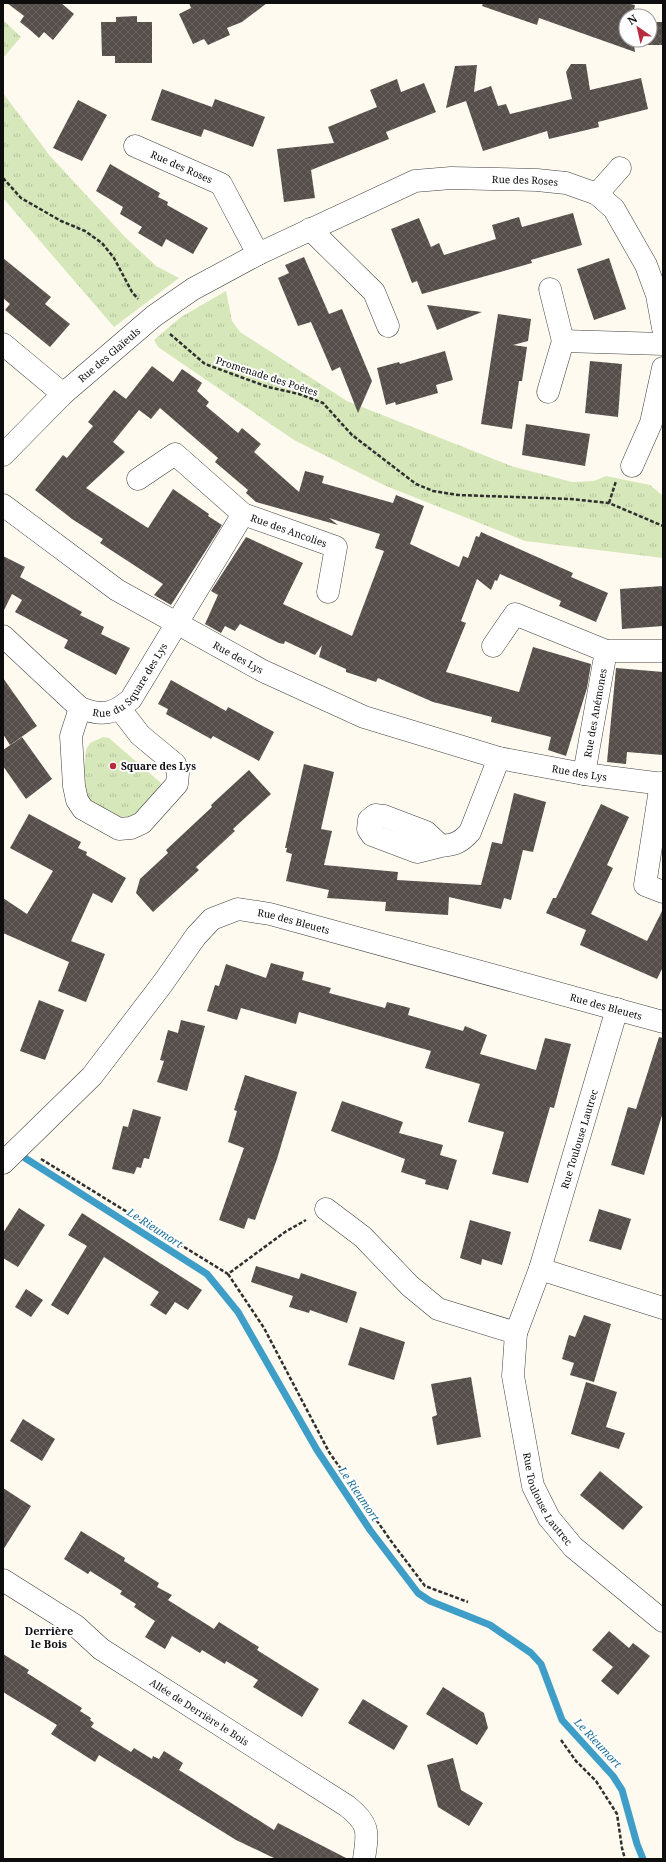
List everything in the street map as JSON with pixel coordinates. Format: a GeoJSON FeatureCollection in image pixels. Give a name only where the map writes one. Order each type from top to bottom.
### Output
{"type":"FeatureCollection","features":[{"type":"Feature","properties":{"kind":"street","name":"Rue des Roses"},"geometry":{"type":"LineString","coordinates":[[136,146],[221,184],[258,254]]}},
{"type":"Feature","properties":{"kind":"street"},"geometry":{"type":"LineString","coordinates":[[597,194],[620,168]]}},
{"type":"Feature","properties":{"kind":"street","name":"Rue des Roses"},"geometry":{"type":"LineString","coordinates":[[154,316],[193,289],[258,254],[415,181],[451,178],[537,180],[566,183],[597,194],[614,209],[646,265],[657,295],[663,328]]}},
{"type":"Feature","properties":{"kind":"street"},"geometry":{"type":"LineString","coordinates":[[310,229],[374,292],[388,326]]}},
{"type":"Feature","properties":{"kind":"street"},"geometry":{"type":"LineString","coordinates":[[548,392],[563,341],[550,289]]}},
{"type":"Feature","properties":{"kind":"street","name":"Rue des Glaïeuls"},"geometry":{"type":"LineString","coordinates":[[3,455],[63,394],[154,316]]}},
{"type":"Feature","properties":{"kind":"street"},"geometry":{"type":"LineString","coordinates":[[563,341],[663,344]]}},
{"type":"Feature","properties":{"kind":"street"},"geometry":{"type":"LineString","coordinates":[[5,350],[63,394]]}},
{"type":"Feature","properties":{"kind":"street"},"geometry":{"type":"LineString","coordinates":[[632,466],[651,424],[663,368]]}},
{"type":"Feature","properties":{"kind":"street","name":"Rue des Ancolies"},"geometry":{"type":"LineString","coordinates":[[138,479],[175,454],[243,514],[336,548],[328,592]]}},
{"type":"Feature","properties":{"kind":"street","name":"Rue des Lys"},"geometry":{"type":"LineString","coordinates":[[3,505],[116,590],[263,672],[364,717],[499,758],[584,774],[662,784],[645,885],[663,892]]}},
{"type":"Feature","properties":{"kind":"street","name":"Rue des Ancolies"},"geometry":{"type":"LineString","coordinates":[[176,624],[243,514]]}},
{"type":"Feature","properties":{"kind":"street"},"geometry":{"type":"LineString","coordinates":[[493,646],[515,614],[606,651],[663,651]]}},
{"type":"Feature","properties":{"kind":"street","name":"Rue du Square des Lys"},"geometry":{"type":"LineString","coordinates":[[3,636],[80,708],[105,714],[120,709],[131,699],[176,624]]}},
{"type":"Feature","properties":{"kind":"street","name":"Rue des Anémones"},"geometry":{"type":"LineString","coordinates":[[584,774],[606,651]]}},
{"type":"Feature","properties":{"kind":"street"},"geometry":{"type":"LineString","coordinates":[[80,708],[71,736],[74,786],[77,800],[83,809],[119,829],[131,828],[142,823],[177,784],[178,773],[175,764],[140,734],[120,709]]}},
{"type":"Feature","properties":{"kind":"street"},"geometry":{"type":"LineString","coordinates":[[441,846],[453,845],[462,841],[470,832],[499,758]]}},
{"type":"Feature","properties":{"kind":"street","name":"Rue des Bleuets"},"geometry":{"type":"LineString","coordinates":[[3,1163],[92,1076],[163,983],[196,936],[212,918],[238,909],[270,914],[663,1022]]}},
{"type":"Feature","properties":{"kind":"street","name":"Rue Toulouse Lautrec"},"geometry":{"type":"LineString","coordinates":[[617,1009],[540,1269],[516,1333],[513,1376],[533,1486],[549,1518],[573,1547],[663,1621]]}},
{"type":"Feature","properties":{"kind":"street"},"geometry":{"type":"LineString","coordinates":[[326,1209],[363,1237],[410,1286],[438,1309],[516,1333]]}},
{"type":"Feature","properties":{"kind":"street"},"geometry":{"type":"LineString","coordinates":[[540,1269],[663,1308]]}},
{"type":"Feature","properties":{"kind":"street","name":"Allée de Derrière le Bois"},"geometry":{"type":"LineString","coordinates":[[3,1580],[76,1626],[102,1649],[347,1806],[359,1816],[364,1823],[367,1836],[364,1859]]}},
{"type":"Feature","properties":{"kind":"path","name":"Promenade des Poètes"},"geometry":{"type":"LineString","coordinates":[[3,178],[21,198],[61,221],[86,231],[102,242],[114,258],[132,292],[176,341],[205,364],[268,387],[298,394],[323,403],[352,435],[416,484],[433,491],[458,496],[571,499],[609,502],[663,526]]}},
{"type":"Feature","properties":{"kind":"path"},"geometry":{"type":"LineString","coordinates":[[20,1146],[228,1274],[264,1328],[329,1452],[391,1542],[425,1586],[468,1602]]}},
{"type":"Feature","properties":{"kind":"path"},"geometry":{"type":"LineString","coordinates":[[228,1274],[285,1232],[326,1209]]}},
{"type":"Feature","properties":{"kind":"path"},"geometry":{"type":"LineString","coordinates":[[561,1740],[576,1761],[596,1780],[617,1814],[625,1859]]}},
{"type":"Feature","properties":{"kind":"green space"},"geometry":{"type":"Polygon","coordinates":[[[3,20],[21,37],[3,58],[3,20]]]}},
{"type":"Feature","properties":{"kind":"green space"},"geometry":{"type":"Polygon","coordinates":[[[3,93],[50,156],[125,237],[156,266],[179,278],[114,327],[3,198],[3,93]]]}},
{"type":"Feature","properties":{"kind":"green space"},"geometry":{"type":"Polygon","coordinates":[[[226,291],[232,321],[240,332],[347,401],[511,466],[572,482],[594,481],[606,476],[650,485],[663,496],[663,558],[525,541],[386,486],[294,440],[158,347],[154,340],[181,317],[226,291]]]}},
{"type":"Feature","properties":{"kind":"green space","name":"Square des Lys"},"geometry":{"type":"Polygon","coordinates":[[[103,737],[109,738],[161,783],[161,790],[141,815],[123,821],[90,805],[82,783],[86,750],[90,743],[103,737]]]}},
{"type":"Feature","properties":{"kind":"building"},"geometry":{"type":"Polygon","coordinates":[[[7,3],[61,3],[74,14],[53,40],[44,32],[39,38],[20,22],[24,16],[7,3]]]}},
{"type":"Feature","properties":{"kind":"building"},"geometry":{"type":"Polygon","coordinates":[[[189,3],[267,3],[242,22],[227,28],[230,35],[208,45],[204,39],[193,44],[179,14],[191,8],[189,3]]]}},
{"type":"Feature","properties":{"kind":"building"},"geometry":{"type":"Polygon","coordinates":[[[483,3],[625,3],[635,5],[634,8],[618,8],[618,46],[539,18],[537,25],[482,6],[483,3]]]}},
{"type":"Feature","properties":{"kind":"building"},"geometry":{"type":"Polygon","coordinates":[[[137,16],[137,22],[152,22],[152,63],[115,63],[115,56],[102,56],[101,22],[116,22],[116,17],[137,16]]]}},
{"type":"Feature","properties":{"kind":"building"},"geometry":{"type":"Polygon","coordinates":[[[658,22],[663,22],[663,45],[658,45],[658,22]]]}},
{"type":"Feature","properties":{"kind":"building"},"geometry":{"type":"Polygon","coordinates":[[[624,48],[634,48],[635,52],[624,48]]]}},
{"type":"Feature","properties":{"kind":"building"},"geometry":{"type":"Polygon","coordinates":[[[571,64],[586,64],[590,90],[641,78],[648,109],[598,122],[599,127],[549,139],[547,131],[483,151],[466,101],[446,108],[455,66],[477,65],[474,92],[491,86],[498,106],[506,104],[510,114],[572,99],[566,72],[571,64]]]}},
{"type":"Feature","properties":{"kind":"building"},"geometry":{"type":"Polygon","coordinates":[[[397,79],[401,92],[424,83],[436,112],[386,132],[389,139],[311,170],[315,198],[284,202],[277,149],[334,143],[328,127],[377,107],[370,90],[397,79]]]}},
{"type":"Feature","properties":{"kind":"building"},"geometry":{"type":"Polygon","coordinates":[[[162,89],[212,107],[215,99],[265,117],[253,147],[204,129],[201,137],[151,120],[162,89]]]}},
{"type":"Feature","properties":{"kind":"building"},"geometry":{"type":"Polygon","coordinates":[[[78,100],[107,115],[82,161],[53,148],[78,100]]]}},
{"type":"Feature","properties":{"kind":"building"},"geometry":{"type":"Polygon","coordinates":[[[110,164],[160,193],[158,197],[168,202],[167,205],[208,228],[193,254],[166,239],[162,247],[138,233],[142,227],[120,214],[123,207],[96,191],[110,164]]]}},
{"type":"Feature","properties":{"kind":"building"},"geometry":{"type":"Polygon","coordinates":[[[573,213],[582,245],[531,260],[532,263],[422,294],[417,281],[412,283],[391,229],[419,218],[431,247],[439,243],[444,255],[496,239],[492,225],[519,217],[522,227],[573,213]]]}},
{"type":"Feature","properties":{"kind":"building"},"geometry":{"type":"Polygon","coordinates":[[[304,257],[329,314],[342,309],[372,381],[358,413],[340,367],[332,371],[311,322],[298,326],[278,278],[289,273],[285,265],[304,257]]]}},
{"type":"Feature","properties":{"kind":"building"},"geometry":{"type":"Polygon","coordinates":[[[3,258],[51,297],[45,304],[70,324],[50,347],[5,310],[10,304],[3,298],[3,258]]]}},
{"type":"Feature","properties":{"kind":"building"},"geometry":{"type":"Polygon","coordinates":[[[609,258],[626,309],[594,320],[577,269],[609,258]]]}},
{"type":"Feature","properties":{"kind":"building"},"geometry":{"type":"Polygon","coordinates":[[[427,305],[482,312],[437,330],[427,305]]]}},
{"type":"Feature","properties":{"kind":"building"},"geometry":{"type":"Polygon","coordinates":[[[498,314],[531,319],[528,341],[513,345],[527,347],[522,381],[519,381],[512,429],[481,424],[498,314]]]}},
{"type":"Feature","properties":{"kind":"building"},"geometry":{"type":"Polygon","coordinates":[[[445,351],[453,380],[436,385],[438,393],[396,405],[395,402],[386,405],[377,368],[399,362],[400,364],[445,351]]]}},
{"type":"Feature","properties":{"kind":"building"},"geometry":{"type":"Polygon","coordinates":[[[590,361],[622,364],[618,417],[585,413],[590,361]]]}},
{"type":"Feature","properties":{"kind":"building"},"geometry":{"type":"Polygon","coordinates":[[[152,366],[173,382],[182,369],[202,383],[197,391],[209,402],[206,406],[238,433],[242,428],[261,444],[254,452],[299,492],[305,471],[324,476],[322,483],[393,503],[396,495],[424,506],[410,544],[459,567],[463,556],[468,558],[476,536],[479,537],[481,532],[573,573],[571,577],[608,593],[596,622],[559,606],[561,601],[500,574],[497,581],[495,580],[491,590],[477,579],[461,621],[466,623],[446,672],[519,692],[533,647],[591,664],[587,688],[566,756],[548,750],[551,737],[491,722],[492,717],[433,702],[378,678],[376,682],[346,672],[346,669],[319,657],[322,645],[315,655],[285,641],[284,644],[279,643],[240,624],[235,631],[225,626],[221,633],[205,624],[218,595],[211,591],[246,537],[303,563],[283,604],[352,636],[384,551],[375,548],[380,534],[329,518],[338,525],[256,502],[246,493],[248,490],[215,462],[218,458],[160,408],[151,419],[139,410],[113,442],[125,452],[86,488],[148,528],[173,489],[222,525],[171,605],[154,595],[163,584],[100,543],[103,539],[72,519],[35,490],[63,455],[67,458],[93,426],[88,422],[114,390],[126,399],[152,366]]]}},
{"type":"Feature","properties":{"kind":"building"},"geometry":{"type":"Polygon","coordinates":[[[526,424],[590,434],[585,466],[522,455],[526,424]]]}},
{"type":"Feature","properties":{"kind":"building"},"geometry":{"type":"Polygon","coordinates":[[[3,556],[25,567],[20,577],[82,612],[80,615],[104,627],[101,634],[130,648],[116,675],[64,648],[68,640],[15,612],[22,600],[12,594],[3,612],[3,556]]]}},
{"type":"Feature","properties":{"kind":"building"},"geometry":{"type":"Polygon","coordinates":[[[663,586],[663,626],[622,629],[620,589],[663,586]]]}},
{"type":"Feature","properties":{"kind":"building"},"geometry":{"type":"Polygon","coordinates":[[[616,668],[663,672],[663,755],[627,752],[626,764],[607,762],[616,668]]]}},
{"type":"Feature","properties":{"kind":"building"},"geometry":{"type":"Polygon","coordinates":[[[3,678],[37,726],[10,745],[3,734],[3,678]]]}},
{"type":"Feature","properties":{"kind":"building"},"geometry":{"type":"Polygon","coordinates":[[[171,680],[226,711],[228,707],[274,732],[259,761],[213,736],[211,739],[166,714],[168,709],[158,704],[171,680]]]}},
{"type":"Feature","properties":{"kind":"building"},"geometry":{"type":"Polygon","coordinates":[[[22,737],[52,779],[26,799],[3,766],[3,750],[22,737]]]}},
{"type":"Feature","properties":{"kind":"building"},"geometry":{"type":"Polygon","coordinates":[[[304,764],[334,772],[321,829],[332,831],[324,865],[398,872],[397,880],[481,885],[492,842],[502,844],[514,793],[546,802],[533,852],[523,850],[511,900],[504,898],[501,909],[449,897],[448,915],[385,911],[386,902],[327,898],[329,890],[286,881],[292,854],[286,852],[287,848],[285,848],[304,764]]]}},
{"type":"Feature","properties":{"kind":"building"},"geometry":{"type":"Polygon","coordinates":[[[249,770],[271,794],[233,829],[235,831],[196,867],[199,870],[153,912],[136,893],[140,879],[168,853],[166,850],[212,807],[211,805],[249,770]]]}},
{"type":"Feature","properties":{"kind":"building"},"geometry":{"type":"Polygon","coordinates":[[[601,804],[629,817],[607,865],[613,868],[591,914],[647,941],[663,909],[663,967],[657,979],[580,945],[586,930],[546,913],[553,898],[556,898],[601,804]]]}},
{"type":"Feature","properties":{"kind":"building"},"geometry":{"type":"Polygon","coordinates":[[[29,814],[81,842],[78,848],[87,852],[86,855],[126,878],[112,903],[93,893],[71,941],[105,954],[86,1002],[58,991],[69,962],[3,933],[3,898],[27,914],[53,871],[10,848],[29,814]]]}},
{"type":"Feature","properties":{"kind":"building"},"geometry":{"type":"Polygon","coordinates":[[[271,963],[304,972],[302,980],[331,988],[329,993],[385,1008],[387,1002],[410,1008],[408,1015],[463,1031],[465,1026],[487,1035],[480,1054],[536,1070],[545,1038],[571,1044],[554,1108],[550,1107],[528,1183],[492,1174],[504,1132],[468,1122],[480,1084],[425,1068],[431,1051],[299,1012],[296,1024],[241,1008],[237,1020],[207,1011],[215,985],[219,986],[226,964],[266,978],[271,963]]]}},
{"type":"Feature","properties":{"kind":"building"},"geometry":{"type":"Polygon","coordinates":[[[39,1000],[64,1010],[45,1060],[20,1051],[39,1000]]]}},
{"type":"Feature","properties":{"kind":"building"},"geometry":{"type":"Polygon","coordinates":[[[181,1020],[205,1026],[187,1091],[157,1082],[164,1061],[160,1060],[168,1030],[178,1033],[181,1020]]]}},
{"type":"Feature","properties":{"kind":"building"},"geometry":{"type":"Polygon","coordinates":[[[659,1037],[663,1038],[663,1112],[644,1175],[611,1165],[628,1107],[636,1109],[659,1037]]]}},
{"type":"Feature","properties":{"kind":"building"},"geometry":{"type":"Polygon","coordinates":[[[245,1075],[297,1092],[277,1159],[255,1220],[248,1218],[244,1229],[219,1220],[244,1148],[228,1142],[237,1111],[234,1110],[245,1075]]]}},
{"type":"Feature","properties":{"kind":"building"},"geometry":{"type":"Polygon","coordinates":[[[342,1101],[403,1122],[399,1133],[443,1145],[440,1155],[457,1160],[448,1190],[425,1184],[426,1180],[401,1172],[405,1159],[331,1131],[342,1101]]]}},
{"type":"Feature","properties":{"kind":"building"},"geometry":{"type":"Polygon","coordinates":[[[133,1109],[161,1117],[149,1159],[144,1158],[141,1168],[137,1167],[134,1174],[112,1169],[123,1126],[128,1127],[133,1109]]]}},
{"type":"Feature","properties":{"kind":"building"},"geometry":{"type":"Polygon","coordinates":[[[19,1208],[45,1225],[18,1267],[3,1258],[3,1233],[19,1208]]]}},
{"type":"Feature","properties":{"kind":"building"},"geometry":{"type":"Polygon","coordinates":[[[599,1209],[631,1219],[621,1250],[589,1241],[599,1209]]]}},
{"type":"Feature","properties":{"kind":"building"},"geometry":{"type":"Polygon","coordinates":[[[82,1213],[202,1290],[188,1310],[175,1302],[166,1315],[150,1305],[159,1292],[104,1257],[68,1315],[51,1305],[87,1246],[68,1235],[82,1213]]]}},
{"type":"Feature","properties":{"kind":"building"},"geometry":{"type":"Polygon","coordinates":[[[470,1220],[511,1232],[502,1265],[482,1259],[481,1265],[460,1258],[470,1220]]]}},
{"type":"Feature","properties":{"kind":"building"},"geometry":{"type":"Polygon","coordinates":[[[256,1266],[299,1279],[301,1273],[357,1292],[347,1323],[310,1310],[309,1313],[289,1307],[293,1296],[251,1282],[256,1266]]]}},
{"type":"Feature","properties":{"kind":"building"},"geometry":{"type":"Polygon","coordinates":[[[26,1289],[43,1300],[31,1317],[15,1307],[26,1289]]]}},
{"type":"Feature","properties":{"kind":"building"},"geometry":{"type":"Polygon","coordinates":[[[584,1315],[611,1324],[594,1382],[570,1375],[574,1363],[562,1359],[569,1335],[575,1337],[584,1315]]]}},
{"type":"Feature","properties":{"kind":"building"},"geometry":{"type":"Polygon","coordinates":[[[360,1327],[405,1342],[394,1380],[348,1365],[360,1327]]]}},
{"type":"Feature","properties":{"kind":"building"},"geometry":{"type":"Polygon","coordinates":[[[471,1377],[481,1437],[437,1445],[432,1417],[437,1415],[431,1384],[471,1377]]]}},
{"type":"Feature","properties":{"kind":"building"},"geometry":{"type":"Polygon","coordinates":[[[586,1382],[617,1392],[606,1427],[625,1433],[619,1449],[571,1434],[586,1382]]]}},
{"type":"Feature","properties":{"kind":"building"},"geometry":{"type":"Polygon","coordinates":[[[23,1419],[55,1439],[42,1461],[10,1441],[23,1419]]]}},
{"type":"Feature","properties":{"kind":"building"},"geometry":{"type":"Polygon","coordinates":[[[600,1471],[643,1507],[623,1530],[580,1495],[600,1471]]]}},
{"type":"Feature","properties":{"kind":"building"},"geometry":{"type":"Polygon","coordinates":[[[3,1488],[31,1506],[3,1550],[3,1488]]]}},
{"type":"Feature","properties":{"kind":"building"},"geometry":{"type":"Polygon","coordinates":[[[81,1531],[125,1558],[124,1561],[159,1583],[157,1587],[172,1595],[168,1600],[214,1629],[219,1622],[259,1647],[257,1650],[319,1689],[302,1717],[253,1687],[258,1680],[226,1661],[225,1664],[202,1650],[200,1653],[172,1636],[165,1649],[145,1637],[155,1621],[134,1607],[136,1604],[120,1594],[122,1591],[90,1571],[88,1574],[64,1559],[81,1531]]]}},
{"type":"Feature","properties":{"kind":"building"},"geometry":{"type":"Polygon","coordinates":[[[609,1631],[629,1648],[633,1643],[650,1656],[618,1695],[601,1681],[613,1667],[592,1650],[609,1631]]]}},
{"type":"Feature","properties":{"kind":"building"},"geometry":{"type":"Polygon","coordinates":[[[3,1654],[29,1670],[27,1673],[82,1708],[80,1711],[91,1718],[90,1720],[94,1723],[91,1727],[131,1752],[134,1748],[152,1759],[153,1756],[159,1759],[164,1751],[183,1763],[179,1770],[274,1830],[278,1823],[348,1859],[276,1859],[236,1840],[99,1755],[95,1762],[51,1734],[57,1725],[3,1692],[3,1654]]]}},
{"type":"Feature","properties":{"kind":"building"},"geometry":{"type":"Polygon","coordinates":[[[443,1687],[484,1713],[488,1728],[477,1745],[426,1714],[443,1687]]]}},
{"type":"Feature","properties":{"kind":"building"},"geometry":{"type":"Polygon","coordinates":[[[363,1699],[408,1726],[394,1750],[348,1723],[363,1699]]]}},
{"type":"Feature","properties":{"kind":"building"},"geometry":{"type":"Polygon","coordinates":[[[453,1758],[461,1790],[483,1803],[469,1826],[438,1807],[427,1765],[453,1758]]]}},
{"type":"Feature","properties":{"kind":"waterway","name":"Le Rieumort"},"geometry":{"type":"LineString","coordinates":[[25,1158],[207,1274],[238,1312],[317,1450],[370,1530],[418,1593],[430,1601],[490,1625],[531,1653],[541,1664],[562,1720],[613,1776],[622,1790],[637,1844],[643,1859]]}},
{"type":"Feature","properties":{"kind":"place","name":"Square des Lys"},"geometry":{"type":"Point","coordinates":[113,766]}},
{"type":"Feature","properties":{"kind":"district","name":"Derrière le Bois"},"geometry":{"type":"Point","coordinates":[49,1637]}}]}
